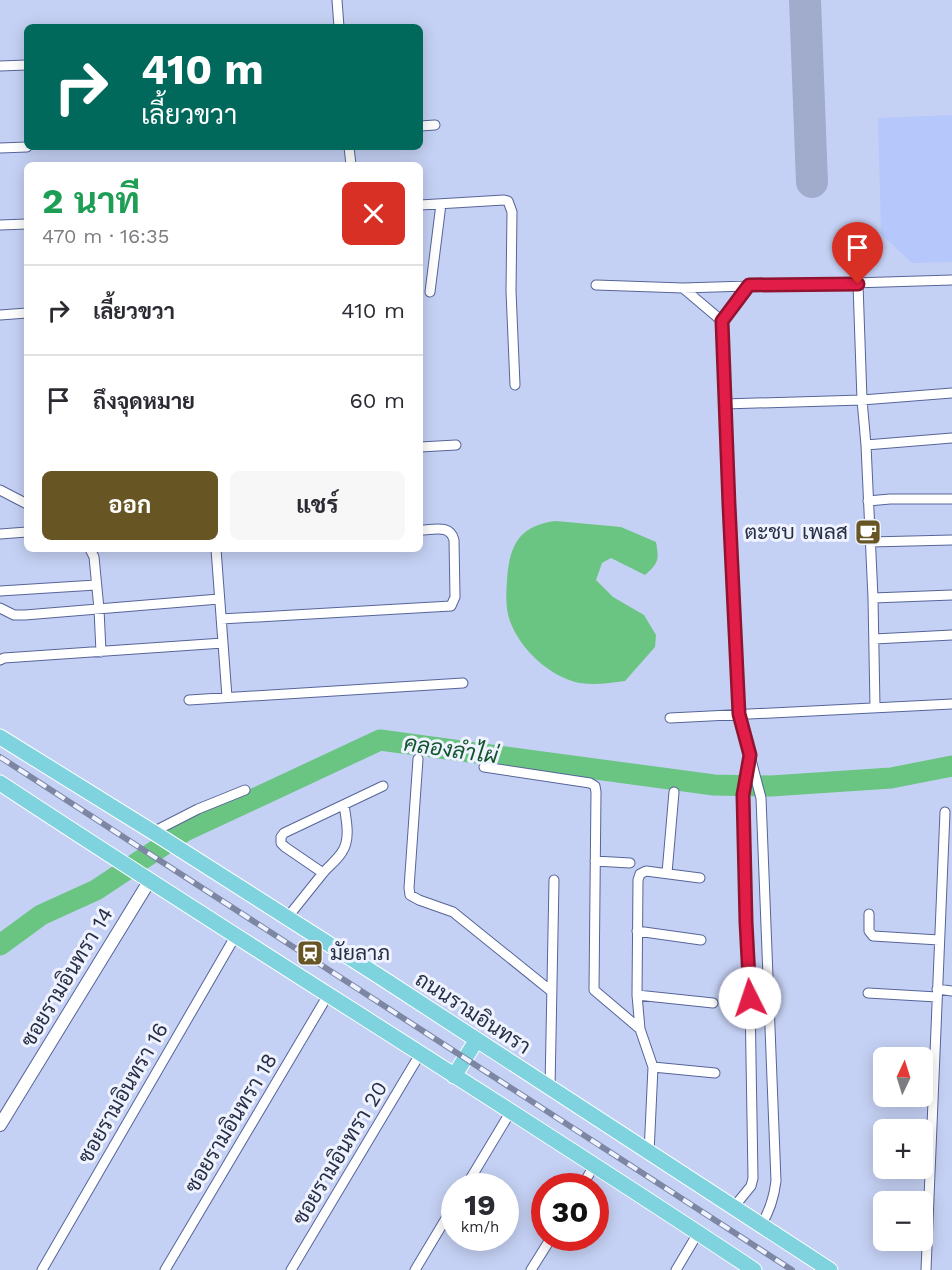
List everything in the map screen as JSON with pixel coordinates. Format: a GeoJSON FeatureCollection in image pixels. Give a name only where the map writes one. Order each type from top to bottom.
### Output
{"type":"FeatureCollection","features":[{"type":"Feature","properties":{"kind":"main road","name":"ถนนรามอินทรา"},"geometry":{"type":"LineString","coordinates":[[1,741],[157,834],[830,1270]]}},
{"type":"Feature","properties":{"kind":"main road"},"geometry":{"type":"LineString","coordinates":[[1,786],[511,1111],[754,1270]]}},
{"type":"Feature","properties":{"kind":"main road"},"geometry":{"type":"LineString","coordinates":[[454,1076],[476,1041]]}},
{"type":"Feature","properties":{"kind":"street"},"geometry":{"type":"LineString","coordinates":[[337,0],[339,24]]}},
{"type":"Feature","properties":{"kind":"street"},"geometry":{"type":"LineString","coordinates":[[0,66],[24,65]]}},
{"type":"Feature","properties":{"kind":"street"},"geometry":{"type":"LineString","coordinates":[[423,126],[435,125]]}},
{"type":"Feature","properties":{"kind":"street"},"geometry":{"type":"LineString","coordinates":[[0,148],[24,147]]}},
{"type":"Feature","properties":{"kind":"street"},"geometry":{"type":"LineString","coordinates":[[423,205],[508,201],[512,213],[511,291],[515,385]]}},
{"type":"Feature","properties":{"kind":"street"},"geometry":{"type":"LineString","coordinates":[[430,292],[441,204]]}},
{"type":"Feature","properties":{"kind":"street"},"geometry":{"type":"LineString","coordinates":[[0,225],[24,224]]}},
{"type":"Feature","properties":{"kind":"street"},"geometry":{"type":"LineString","coordinates":[[596,285],[683,288],[952,280]]}},
{"type":"Feature","properties":{"kind":"street"},"geometry":{"type":"LineString","coordinates":[[858,284],[873,598],[875,707]]}},
{"type":"Feature","properties":{"kind":"street"},"geometry":{"type":"LineString","coordinates":[[749,285],[722,321],[739,714],[761,798],[769,969],[777,1181],[768,1214],[760,1225]]}},
{"type":"Feature","properties":{"kind":"street"},"geometry":{"type":"LineString","coordinates":[[683,288],[722,321]]}},
{"type":"Feature","properties":{"kind":"street"},"geometry":{"type":"LineString","coordinates":[[0,315],[24,313]]}},
{"type":"Feature","properties":{"kind":"street"},"geometry":{"type":"LineString","coordinates":[[724,404],[862,400],[952,393]]}},
{"type":"Feature","properties":{"kind":"street"},"geometry":{"type":"LineString","coordinates":[[866,444],[952,438]]}},
{"type":"Feature","properties":{"kind":"street"},"geometry":{"type":"LineString","coordinates":[[423,447],[456,445]]}},
{"type":"Feature","properties":{"kind":"street"},"geometry":{"type":"LineString","coordinates":[[0,490],[24,502]]}},
{"type":"Feature","properties":{"kind":"street"},"geometry":{"type":"LineString","coordinates":[[868,501],[952,499]]}},
{"type":"Feature","properties":{"kind":"street"},"geometry":{"type":"LineString","coordinates":[[222,619],[451,606],[455,597],[454,540],[448,530],[423,530]]}},
{"type":"Feature","properties":{"kind":"street"},"geometry":{"type":"LineString","coordinates":[[0,534],[24,532]]}},
{"type":"Feature","properties":{"kind":"street"},"geometry":{"type":"LineString","coordinates":[[870,542],[952,540]]}},
{"type":"Feature","properties":{"kind":"street"},"geometry":{"type":"LineString","coordinates":[[92,552],[94,557],[99,609],[101,652]]}},
{"type":"Feature","properties":{"kind":"street"},"geometry":{"type":"LineString","coordinates":[[216,552],[227,697]]}},
{"type":"Feature","properties":{"kind":"street"},"geometry":{"type":"LineString","coordinates":[[0,591],[96,585]]}},
{"type":"Feature","properties":{"kind":"street"},"geometry":{"type":"LineString","coordinates":[[873,598],[952,595]]}},
{"type":"Feature","properties":{"kind":"street"},"geometry":{"type":"LineString","coordinates":[[0,608],[15,615],[219,599]]}},
{"type":"Feature","properties":{"kind":"street"},"geometry":{"type":"LineString","coordinates":[[874,639],[952,635]]}},
{"type":"Feature","properties":{"kind":"street"},"geometry":{"type":"LineString","coordinates":[[0,660],[223,643]]}},
{"type":"Feature","properties":{"kind":"street"},"geometry":{"type":"LineString","coordinates":[[189,700],[463,683]]}},
{"type":"Feature","properties":{"kind":"street"},"geometry":{"type":"LineString","coordinates":[[670,717],[952,704]]}},
{"type":"Feature","properties":{"kind":"street"},"geometry":{"type":"LineString","coordinates":[[733,1208],[751,1186],[753,1178],[743,795],[750,755]]}},
{"type":"Feature","properties":{"kind":"street"},"geometry":{"type":"LineString","coordinates":[[418,759],[410,895],[453,912],[551,991]]}},
{"type":"Feature","properties":{"kind":"street"},"geometry":{"type":"LineString","coordinates":[[484,767],[590,783],[595,786],[594,990],[640,1029]]}},
{"type":"Feature","properties":{"kind":"street"},"geometry":{"type":"LineString","coordinates":[[323,873],[281,843],[284,832],[383,786]]}},
{"type":"Feature","properties":{"kind":"street"},"geometry":{"type":"LineString","coordinates":[[157,834],[198,809],[245,790]]}},
{"type":"Feature","properties":{"kind":"street"},"geometry":{"type":"LineString","coordinates":[[667,873],[674,792]]}},
{"type":"Feature","properties":{"kind":"street"},"geometry":{"type":"LineString","coordinates":[[287,918],[344,850],[347,835],[344,805]]}},
{"type":"Feature","properties":{"kind":"street"},"geometry":{"type":"LineString","coordinates":[[926,1270],[939,940],[948,851],[945,812]]}},
{"type":"Feature","properties":{"kind":"street"},"geometry":{"type":"LineString","coordinates":[[595,861],[630,863]]}},
{"type":"Feature","properties":{"kind":"street"},"geometry":{"type":"LineString","coordinates":[[649,1153],[654,1067],[640,1029],[637,994],[638,880],[640,874],[646,871],[700,878]]}},
{"type":"Feature","properties":{"kind":"street","name":"ซอยรามอินทรา 14"},"geometry":{"type":"LineString","coordinates":[[0,1125],[150,880]]}},
{"type":"Feature","properties":{"kind":"street"},"geometry":{"type":"LineString","coordinates":[[550,1089],[554,880]]}},
{"type":"Feature","properties":{"kind":"street"},"geometry":{"type":"LineString","coordinates":[[869,914],[869,931],[873,936],[939,940]]}},
{"type":"Feature","properties":{"kind":"street"},"geometry":{"type":"LineString","coordinates":[[637,931],[701,940]]}},
{"type":"Feature","properties":{"kind":"street","name":"ซอยรามอินทรา 16"},"geometry":{"type":"LineString","coordinates":[[42,1270],[236,935]]}},
{"type":"Feature","properties":{"kind":"street"},"geometry":{"type":"LineString","coordinates":[[868,993],[952,991]]}},
{"type":"Feature","properties":{"kind":"street"},"geometry":{"type":"LineString","coordinates":[[637,994],[713,1003]]}},
{"type":"Feature","properties":{"kind":"street","name":"ซอยรามอินทรา 18"},"geometry":{"type":"LineString","coordinates":[[165,1270],[328,995]]}},
{"type":"Feature","properties":{"kind":"street","name":"ซอยรามอินทรา 20"},"geometry":{"type":"LineString","coordinates":[[291,1270],[420,1054]]}},
{"type":"Feature","properties":{"kind":"street"},"geometry":{"type":"LineString","coordinates":[[654,1067],[715,1073]]}},
{"type":"Feature","properties":{"kind":"street"},"geometry":{"type":"LineString","coordinates":[[474,1173],[511,1111]]}},
{"type":"Feature","properties":{"kind":"street"},"geometry":{"type":"LineString","coordinates":[[590,1173],[594,1166]]}},
{"type":"Feature","properties":{"kind":"street"},"geometry":{"type":"LineString","coordinates":[[415,1270],[441,1227]]}},
{"type":"Feature","properties":{"kind":"street"},"geometry":{"type":"LineString","coordinates":[[675,1270],[698,1233]]}},
{"type":"Feature","properties":{"kind":"street"},"geometry":{"type":"LineString","coordinates":[[531,1270],[543,1251]]}},
{"type":"Feature","properties":{"kind":"shaded area"},"geometry":{"type":"Polygon","coordinates":[[[952,115],[952,262],[912,263],[881,234],[878,118],[952,115]]]}},
{"type":"Feature","properties":{"kind":"shaded area"},"geometry":{"type":"Polygon","coordinates":[[[556,521],[621,527],[656,542],[657,561],[645,575],[611,558],[602,563],[596,580],[613,597],[644,615],[656,635],[655,647],[625,681],[588,684],[565,678],[546,667],[530,653],[512,626],[507,609],[506,592],[510,557],[518,539],[525,533],[543,523],[556,521]]]}},
{"type":"Feature","properties":{"kind":"waterway","name":"คลองลำไผ่"},"geometry":{"type":"LineString","coordinates":[[0,945],[41,915],[96,890],[185,831],[380,740],[714,785],[771,786],[891,778],[952,766]]}},
{"type":"Feature","properties":{"kind":"taxiway"},"geometry":{"type":"LineString","coordinates":[[805,0],[812,182]]}},
{"type":"Feature","properties":{"kind":"railway"},"geometry":{"type":"LineString","coordinates":[[0,757],[792,1270]]}},
{"type":"Feature","properties":{"kind":"place","name":"ตะชบ เพลส"},"geometry":{"type":"Point","coordinates":[868,532]}},
{"type":"Feature","properties":{"kind":"place","name":"มัยลาภ"},"geometry":{"type":"Point","coordinates":[310,953]}},
{"type":"Feature","properties":{"kind":"route"},"geometry":{"type":"LineString","coordinates":[[750,998],[743,795],[750,755],[739,714],[722,321],[749,285],[858,284]]}}]}
